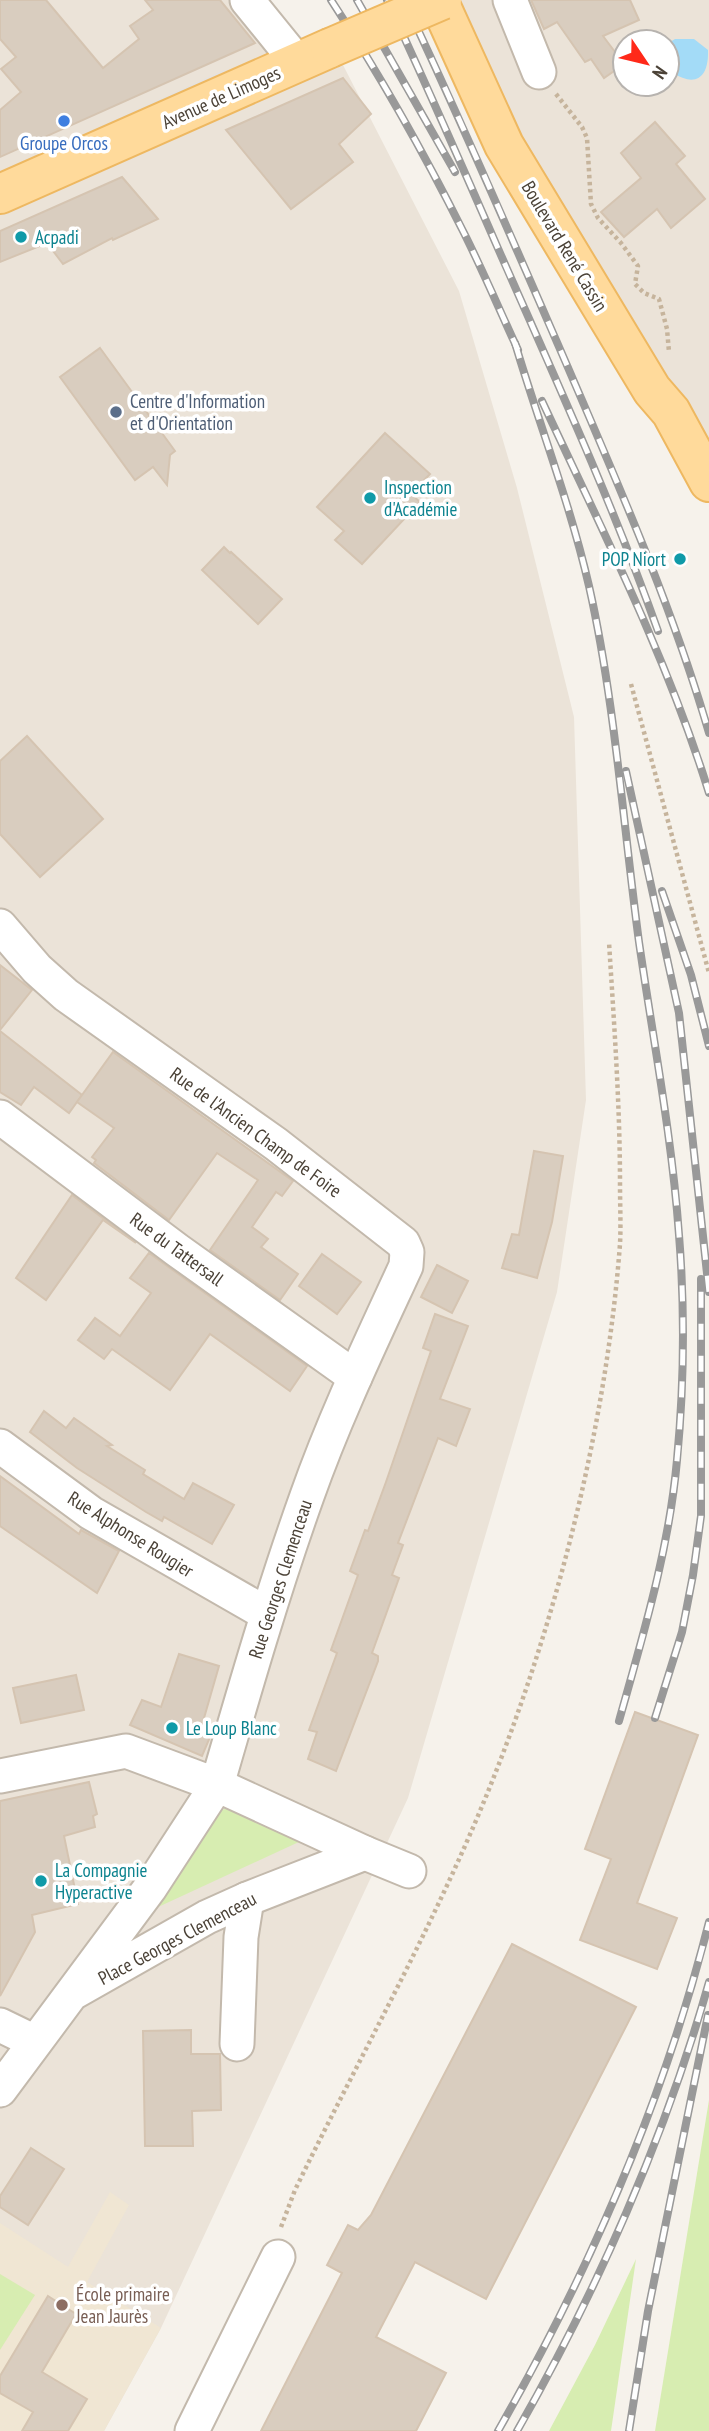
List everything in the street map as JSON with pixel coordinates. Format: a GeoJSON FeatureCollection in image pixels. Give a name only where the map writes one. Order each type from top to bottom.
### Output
{"type":"FeatureCollection","features":[{"type":"Feature","properties":{"kind":"main road","name":"Avenue de Limoges"},"geometry":{"type":"LineString","coordinates":[[0,194],[440,0]]}},
{"type":"Feature","properties":{"kind":"main road","name":"Boulevard René Cassin"},"geometry":{"type":"LineString","coordinates":[[440,0],[504,145],[652,390],[671,412],[709,482]]}},
{"type":"Feature","properties":{"kind":"street"},"geometry":{"type":"LineString","coordinates":[[247,0],[314,55]]}},
{"type":"Feature","properties":{"kind":"street"},"geometry":{"type":"LineString","coordinates":[[510,0],[539,72]]}},
{"type":"Feature","properties":{"kind":"street","name":"Rue de l'Ancien Champ de Foire"},"geometry":{"type":"LineString","coordinates":[[4,940],[66,995],[276,1144],[403,1243],[407,1252],[405,1266],[355,1377]]}},
{"type":"Feature","properties":{"kind":"street","name":"Rue du Tattersall"},"geometry":{"type":"LineString","coordinates":[[0,1117],[177,1250],[355,1377]]}},
{"type":"Feature","properties":{"kind":"street","name":"Rue Georges Clemenceau"},"geometry":{"type":"LineString","coordinates":[[217,1786],[267,1614],[307,1493],[355,1377]]}},
{"type":"Feature","properties":{"kind":"street","name":"Rue Alphonse Rougier"},"geometry":{"type":"LineString","coordinates":[[0,1446],[91,1513],[267,1614]]}},
{"type":"Feature","properties":{"kind":"street"},"geometry":{"type":"LineString","coordinates":[[0,1776],[127,1751],[217,1786],[409,1871]]}},
{"type":"Feature","properties":{"kind":"street","name":"Place Georges Clemenceau"},"geometry":{"type":"LineString","coordinates":[[73,1993],[150,1888],[217,1786]]}},
{"type":"Feature","properties":{"kind":"street","name":"Place Georges Clemenceau"},"geometry":{"type":"LineString","coordinates":[[73,1993],[207,1917],[365,1853]]}},
{"type":"Feature","properties":{"kind":"street"},"geometry":{"type":"LineString","coordinates":[[237,2044],[241,1937],[247,1899]]}},
{"type":"Feature","properties":{"kind":"street"},"geometry":{"type":"LineString","coordinates":[[0,2090],[73,1993]]}},
{"type":"Feature","properties":{"kind":"street"},"geometry":{"type":"LineString","coordinates":[[0,2025],[36,2042]]}},
{"type":"Feature","properties":{"kind":"street"},"geometry":{"type":"LineString","coordinates":[[192,2431],[278,2257]]}},
{"type":"Feature","properties":{"kind":"path"},"geometry":{"type":"LineString","coordinates":[[539,72],[582,127],[587,138],[591,204],[598,218],[638,266],[635,284],[644,293],[659,299],[667,329],[670,362]]}},
{"type":"Feature","properties":{"kind":"path"},"geometry":{"type":"LineString","coordinates":[[631,684],[709,973]]}},
{"type":"Feature","properties":{"kind":"path"},"geometry":{"type":"LineString","coordinates":[[278,2257],[281,2224],[295,2190],[398,1986],[484,1800],[530,1678],[568,1548],[609,1345],[620,1242],[620,1135],[609,942]]}},
{"type":"Feature","properties":{"kind":"shaded area"},"geometry":{"type":"Polygon","coordinates":[[[0,0],[237,0],[274,45],[240,88],[298,63],[343,65],[459,291],[517,488],[574,717],[586,1100],[557,1292],[408,1798],[161,2328],[104,2431],[0,2431],[0,0]]]}},
{"type":"Feature","properties":{"kind":"shaded area"},"geometry":{"type":"Polygon","coordinates":[[[450,0],[709,0],[709,448],[544,178],[462,28],[450,0]]]}},
{"type":"Feature","properties":{"kind":"shaded area"},"geometry":{"type":"Polygon","coordinates":[[[224,70],[231,80],[0,183],[0,172],[224,70]]]}},
{"type":"Feature","properties":{"kind":"shaded area","name":"École primaire Jean Jaurès"},"geometry":{"type":"Polygon","coordinates":[[[110,2192],[129,2205],[87,2282],[161,2328],[104,2431],[0,2431],[0,2223],[68,2267],[110,2192]]]}},
{"type":"Feature","properties":{"kind":"green space"},"geometry":{"type":"Polygon","coordinates":[[[230,1807],[301,1841],[156,1908],[162,1894],[222,1810],[230,1807]]]}},
{"type":"Feature","properties":{"kind":"green space"},"geometry":{"type":"Polygon","coordinates":[[[709,2100],[709,2431],[655,2431],[709,2100]]]}},
{"type":"Feature","properties":{"kind":"green space"},"geometry":{"type":"Polygon","coordinates":[[[636,2259],[611,2431],[549,2431],[595,2345],[636,2259]]]}},
{"type":"Feature","properties":{"kind":"green space"},"geometry":{"type":"Polygon","coordinates":[[[0,2274],[35,2295],[0,2350],[0,2274]]]}},
{"type":"Feature","properties":{"kind":"water"},"geometry":{"type":"Polygon","coordinates":[[[681,39],[694,39],[708,50],[708,60],[699,78],[681,77],[681,39]]]}},
{"type":"Feature","properties":{"kind":"building"},"geometry":{"type":"Polygon","coordinates":[[[0,0],[46,0],[103,68],[139,39],[130,26],[153,10],[145,0],[220,0],[255,43],[0,157],[0,110],[21,92],[1,69],[16,57],[0,39],[0,0]]]}},
{"type":"Feature","properties":{"kind":"building"},"geometry":{"type":"Polygon","coordinates":[[[531,0],[630,0],[639,20],[621,28],[611,28],[611,32],[603,36],[611,47],[611,73],[604,78],[591,59],[585,62],[557,22],[544,29],[531,0]]]}},
{"type":"Feature","properties":{"kind":"building"},"geometry":{"type":"Polygon","coordinates":[[[343,78],[371,114],[339,144],[353,162],[291,209],[226,130],[343,78]]]}},
{"type":"Feature","properties":{"kind":"building"},"geometry":{"type":"Polygon","coordinates":[[[655,122],[685,156],[676,164],[705,199],[671,228],[657,209],[624,237],[601,212],[641,178],[621,153],[655,122]]]}},
{"type":"Feature","properties":{"kind":"building"},"geometry":{"type":"Polygon","coordinates":[[[122,177],[158,219],[113,240],[112,238],[63,264],[47,243],[0,262],[0,231],[122,177]]]}},
{"type":"Feature","properties":{"kind":"building","name":"Centre d'Information et d'Orientation"},"geometry":{"type":"Polygon","coordinates":[[[100,348],[175,451],[170,455],[167,485],[153,467],[135,480],[60,377],[100,348]]]}},
{"type":"Feature","properties":{"kind":"building","name":"Inspection d'Académie"},"geometry":{"type":"Polygon","coordinates":[[[385,433],[430,474],[411,494],[420,502],[362,564],[335,540],[344,531],[317,507],[385,433]]]}},
{"type":"Feature","properties":{"kind":"building"},"geometry":{"type":"Polygon","coordinates":[[[224,547],[282,599],[258,624],[202,570],[224,547]]]}},
{"type":"Feature","properties":{"kind":"building"},"geometry":{"type":"Polygon","coordinates":[[[27,736],[103,819],[40,877],[0,834],[0,761],[27,736]]]}},
{"type":"Feature","properties":{"kind":"building"},"geometry":{"type":"Polygon","coordinates":[[[0,965],[32,990],[0,1030],[0,965]]]}},
{"type":"Feature","properties":{"kind":"building"},"geometry":{"type":"Polygon","coordinates":[[[0,1031],[82,1095],[69,1113],[34,1087],[21,1105],[0,1092],[0,1031]]]}},
{"type":"Feature","properties":{"kind":"building"},"geometry":{"type":"Polygon","coordinates":[[[113,1052],[293,1181],[282,1196],[276,1192],[252,1227],[268,1239],[261,1247],[298,1274],[280,1300],[210,1250],[258,1180],[217,1153],[169,1220],[94,1163],[96,1160],[92,1157],[114,1128],[77,1102],[113,1052]]]}},
{"type":"Feature","properties":{"kind":"building"},"geometry":{"type":"Polygon","coordinates":[[[534,1151],[563,1156],[552,1222],[537,1278],[502,1268],[512,1234],[519,1235],[534,1151]]]}},
{"type":"Feature","properties":{"kind":"building"},"geometry":{"type":"Polygon","coordinates":[[[72,1195],[136,1243],[103,1220],[46,1300],[16,1278],[72,1195]]]}},
{"type":"Feature","properties":{"kind":"building"},"geometry":{"type":"Polygon","coordinates":[[[149,1253],[307,1366],[290,1391],[210,1334],[170,1390],[112,1349],[104,1359],[78,1340],[95,1318],[120,1336],[151,1293],[130,1278],[149,1253]]]}},
{"type":"Feature","properties":{"kind":"building"},"geometry":{"type":"Polygon","coordinates":[[[322,1254],[361,1282],[337,1314],[299,1286],[322,1254]]]}},
{"type":"Feature","properties":{"kind":"building"},"geometry":{"type":"Polygon","coordinates":[[[437,1265],[468,1281],[452,1313],[421,1297],[437,1265]]]}},
{"type":"Feature","properties":{"kind":"building"},"geometry":{"type":"Polygon","coordinates":[[[435,1314],[468,1326],[440,1399],[470,1409],[456,1446],[438,1438],[398,1543],[403,1545],[392,1575],[399,1578],[372,1653],[378,1656],[378,1661],[336,1771],[308,1759],[317,1732],[309,1730],[337,1653],[331,1650],[358,1575],[350,1571],[365,1530],[368,1531],[431,1351],[423,1348],[435,1314]]]}},
{"type":"Feature","properties":{"kind":"building"},"geometry":{"type":"Polygon","coordinates":[[[44,1411],[66,1428],[74,1418],[112,1445],[107,1446],[145,1470],[143,1474],[184,1499],[193,1483],[234,1505],[212,1544],[164,1517],[162,1521],[146,1512],[77,1468],[30,1432],[44,1411]]]}},
{"type":"Feature","properties":{"kind":"building"},"geometry":{"type":"Polygon","coordinates":[[[0,1476],[79,1534],[81,1530],[119,1551],[97,1593],[0,1526],[0,1476]]]}},
{"type":"Feature","properties":{"kind":"building"},"geometry":{"type":"Polygon","coordinates":[[[179,1654],[219,1666],[202,1725],[213,1730],[202,1756],[130,1725],[142,1700],[161,1707],[179,1654]]]}},
{"type":"Feature","properties":{"kind":"building"},"geometry":{"type":"Polygon","coordinates":[[[76,1675],[84,1710],[21,1723],[13,1688],[76,1675]]]}},
{"type":"Feature","properties":{"kind":"building"},"geometry":{"type":"Polygon","coordinates":[[[635,1712],[698,1735],[637,1903],[677,1918],[657,1969],[580,1940],[611,1859],[585,1849],[635,1712]]]}},
{"type":"Feature","properties":{"kind":"building","name":"La Compagnie Hyperactive"},"geometry":{"type":"Polygon","coordinates":[[[89,1782],[97,1814],[93,1816],[95,1827],[64,1836],[78,1904],[32,1915],[35,1932],[0,1996],[0,1801],[89,1782]]]}},
{"type":"Feature","properties":{"kind":"building"},"geometry":{"type":"Polygon","coordinates":[[[512,1944],[636,2007],[486,2299],[415,2262],[376,2337],[446,2373],[416,2431],[261,2431],[342,2273],[327,2265],[348,2225],[358,2230],[371,2215],[512,1944]]]}},
{"type":"Feature","properties":{"kind":"building"},"geometry":{"type":"Polygon","coordinates":[[[191,2030],[191,2054],[220,2054],[221,2110],[192,2111],[193,2146],[145,2146],[143,2031],[191,2030]]]}},
{"type":"Feature","properties":{"kind":"building"},"geometry":{"type":"Polygon","coordinates":[[[31,2148],[64,2169],[28,2225],[0,2207],[0,2196],[31,2148]]]}},
{"type":"Feature","properties":{"kind":"building"},"geometry":{"type":"Polygon","coordinates":[[[48,2296],[76,2314],[42,2372],[87,2399],[68,2431],[22,2431],[33,2412],[0,2393],[0,2376],[48,2296]]]}},
{"type":"Feature","properties":{"kind":"railway"},"geometry":{"type":"LineString","coordinates":[[331,0],[433,173],[471,247],[518,350]]}},
{"type":"Feature","properties":{"kind":"railway"},"geometry":{"type":"LineString","coordinates":[[357,0],[455,172]]}},
{"type":"Feature","properties":{"kind":"railway"},"geometry":{"type":"LineString","coordinates":[[387,0],[582,440],[658,631]]}},
{"type":"Feature","properties":{"kind":"railway"},"geometry":{"type":"LineString","coordinates":[[404,0],[487,181],[624,500],[661,592],[709,733]]}},
{"type":"Feature","properties":{"kind":"railway"},"geometry":{"type":"LineString","coordinates":[[515,343],[573,524],[598,630],[612,718],[639,942],[667,1125],[679,1235],[683,1320],[682,1376],[673,1494],[654,1592],[619,1721]]}},
{"type":"Feature","properties":{"kind":"railway"},"geometry":{"type":"LineString","coordinates":[[542,401],[654,643],[709,793]]}},
{"type":"Feature","properties":{"kind":"railway"},"geometry":{"type":"LineString","coordinates":[[626,771],[679,1013],[709,1292]]}},
{"type":"Feature","properties":{"kind":"railway"},"geometry":{"type":"LineString","coordinates":[[662,891],[691,975],[709,1046]]}},
{"type":"Feature","properties":{"kind":"railway"},"geometry":{"type":"LineString","coordinates":[[655,1718],[682,1632],[701,1516],[701,1279]]}},
{"type":"Feature","properties":{"kind":"railway"},"geometry":{"type":"LineString","coordinates":[[498,2431],[563,2309],[621,2184],[670,2054],[709,1922]]}},
{"type":"Feature","properties":{"kind":"railway"},"geometry":{"type":"LineString","coordinates":[[517,2431],[574,2324],[627,2212],[672,2097],[709,1982]]}},
{"type":"Feature","properties":{"kind":"railway"},"geometry":{"type":"LineString","coordinates":[[629,2431],[648,2311],[708,2015]]}},
{"type":"Feature","properties":{"kind":"place","name":"Groupe Orcos"},"geometry":{"type":"Point","coordinates":[64,121]}},
{"type":"Feature","properties":{"kind":"place","name":"Acpadi"},"geometry":{"type":"Point","coordinates":[21,237]}},
{"type":"Feature","properties":{"kind":"place","name":"Centre d'Information et d'Orientation"},"geometry":{"type":"Point","coordinates":[116,412]}},
{"type":"Feature","properties":{"kind":"place","name":"Inspection d'Académie"},"geometry":{"type":"Point","coordinates":[370,498]}},
{"type":"Feature","properties":{"kind":"place","name":"POP Niort"},"geometry":{"type":"Point","coordinates":[680,559]}},
{"type":"Feature","properties":{"kind":"place","name":"Le Loup Blanc"},"geometry":{"type":"Point","coordinates":[172,1728]}},
{"type":"Feature","properties":{"kind":"place","name":"La Compagnie Hyperactive"},"geometry":{"type":"Point","coordinates":[41,1881]}},
{"type":"Feature","properties":{"kind":"place","name":"École primaire Jean Jaurès"},"geometry":{"type":"Point","coordinates":[62,2305]}}]}
